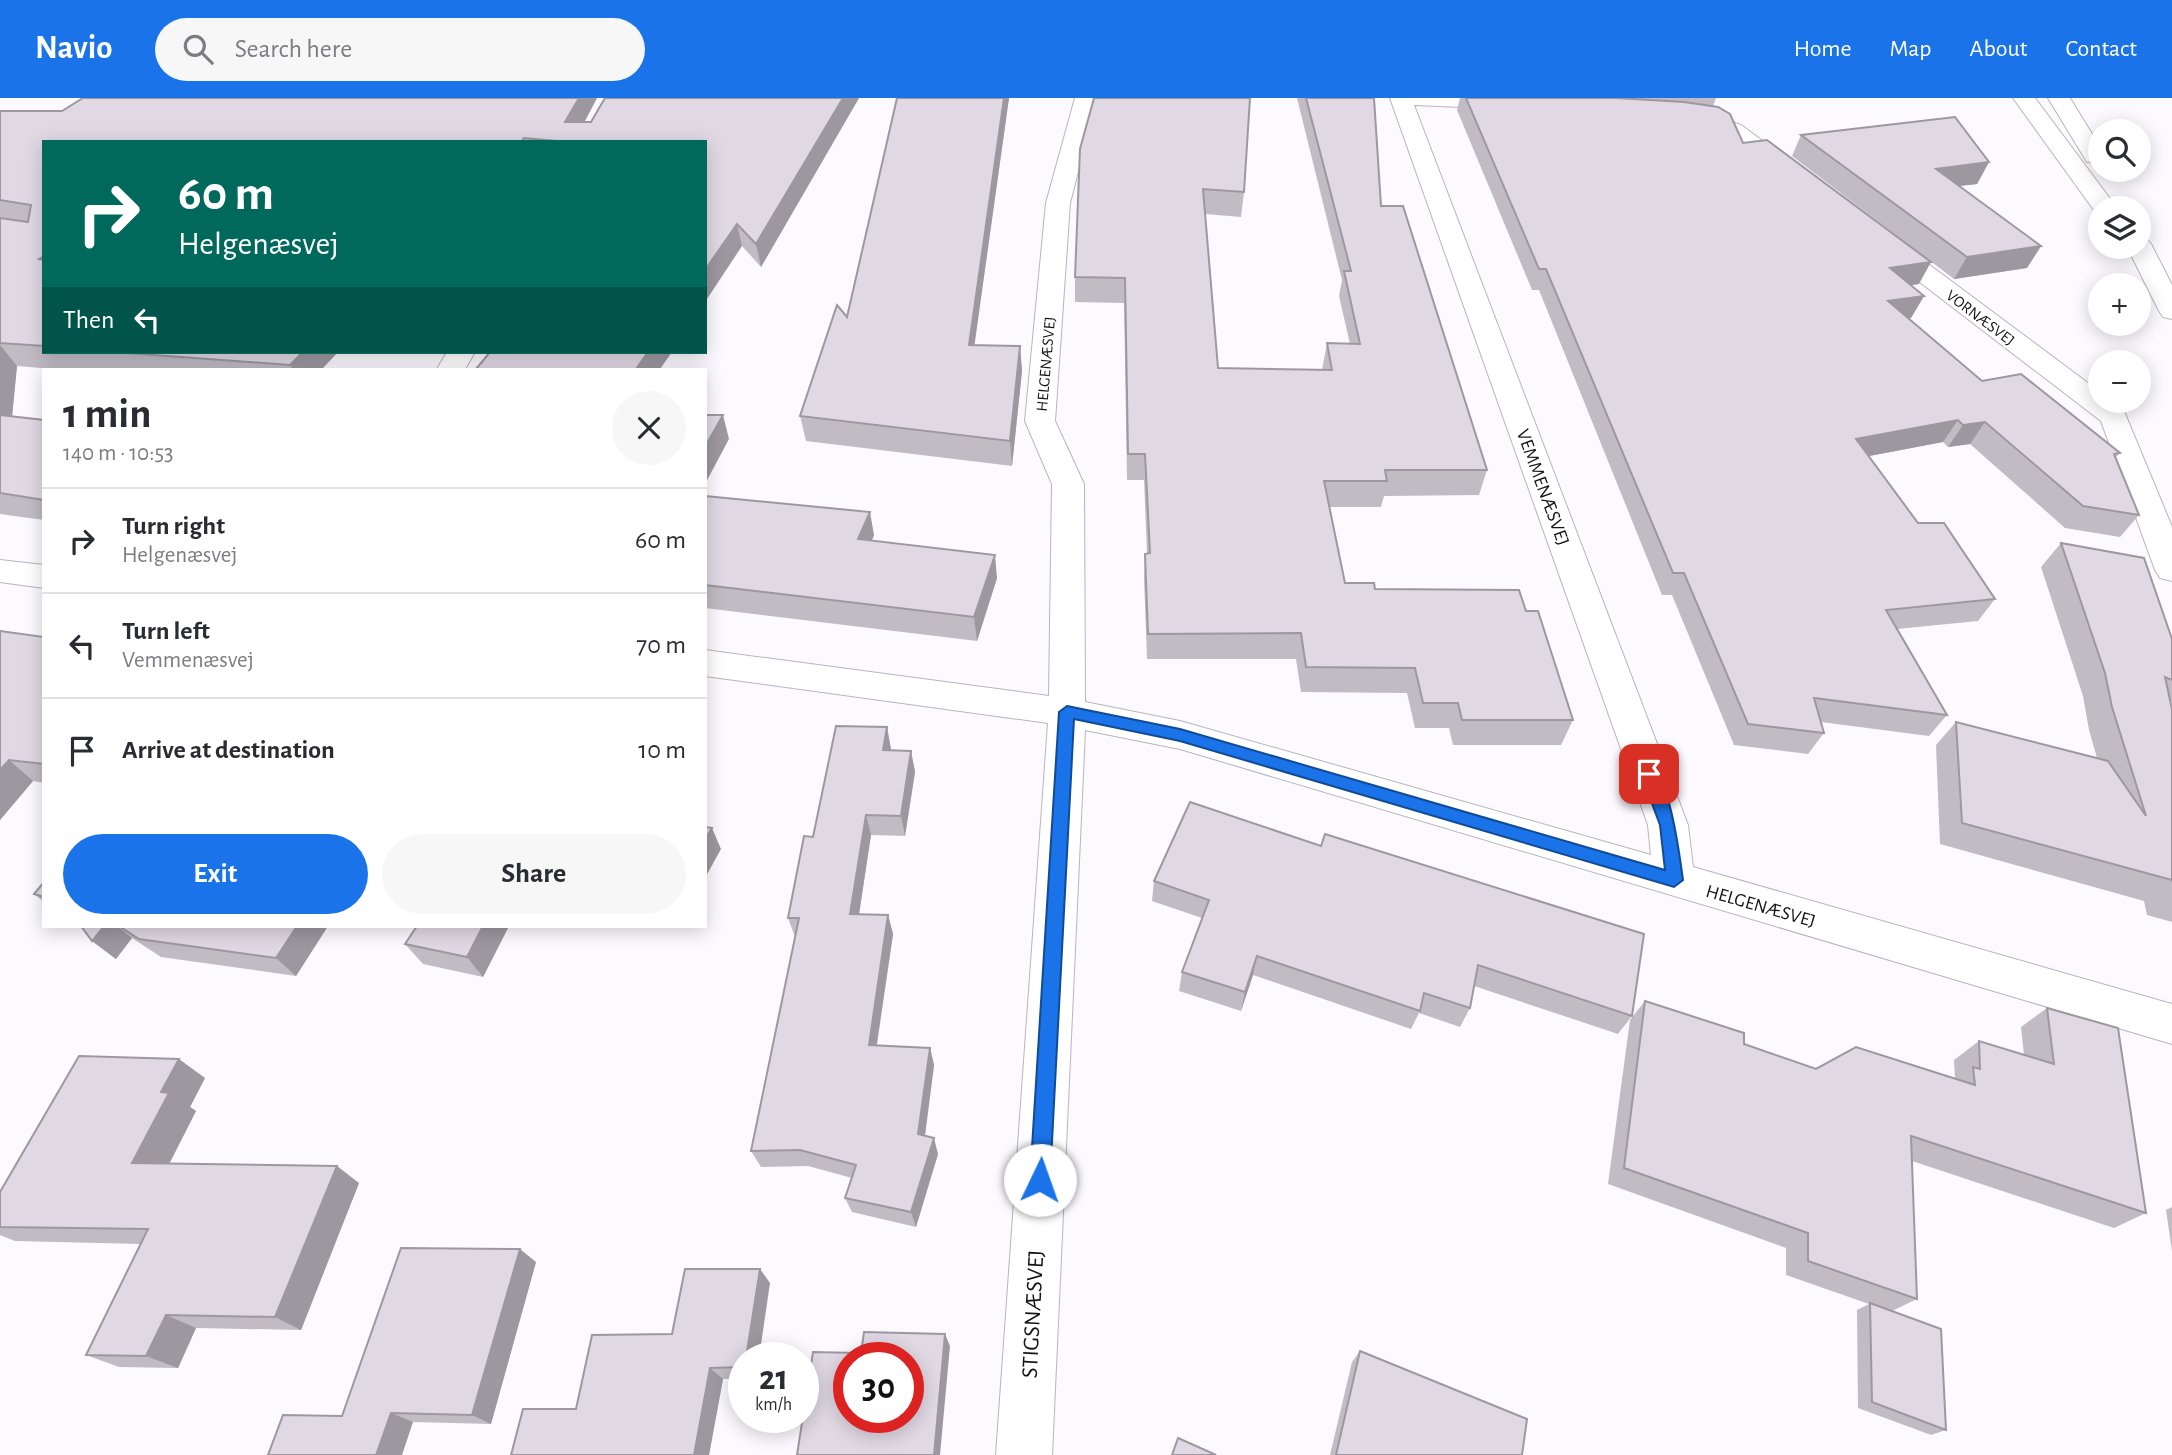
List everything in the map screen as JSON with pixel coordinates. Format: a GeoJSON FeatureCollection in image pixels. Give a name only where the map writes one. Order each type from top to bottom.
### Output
{"type":"FeatureCollection","features":[{"type":"Feature","properties":{"kind":"street","name":"HELGENÆSVEJ"},"geometry":{"type":"LineString","coordinates":[[1067,712],[1068,484],[1040,421],[1058,203],[1086,98]]}},
{"type":"Feature","properties":{"kind":"street","name":"VEMMENÆSVEJ"},"geometry":{"type":"LineString","coordinates":[[1401,98],[1668,825],[1674,880]]}},
{"type":"Feature","properties":{"kind":"street"},"geometry":{"type":"LineString","coordinates":[[1412,98],[1538,105]]}},
{"type":"Feature","properties":{"kind":"street"},"geometry":{"type":"LineString","coordinates":[[2024,98],[2096,196]]}},
{"type":"Feature","properties":{"kind":"street"},"geometry":{"type":"LineString","coordinates":[[2059,98],[2088,145]]}},
{"type":"Feature","properties":{"kind":"street"},"geometry":{"type":"LineString","coordinates":[[1663,111],[1718,120],[1739,131],[1816,190]]}},
{"type":"Feature","properties":{"kind":"street","name":"VORNÆSVEJ"},"geometry":{"type":"LineString","coordinates":[[1860,224],[2113,417],[2172,570]]}},
{"type":"Feature","properties":{"kind":"street"},"geometry":{"type":"LineString","coordinates":[[2142,259],[2154,276]]}},
{"type":"Feature","properties":{"kind":"street"},"geometry":{"type":"LineString","coordinates":[[2146,259],[2172,311]]}},
{"type":"Feature","properties":{"kind":"street"},"geometry":{"type":"LineString","coordinates":[[0,571],[42,577]]}},
{"type":"Feature","properties":{"kind":"street","name":"HELGENÆSVEJ"},"geometry":{"type":"LineString","coordinates":[[707,663],[1067,712],[1180,735],[2172,1024]]}},
{"type":"Feature","properties":{"kind":"street","name":"STIGSNÆSVEJ"},"geometry":{"type":"LineString","coordinates":[[1024,1455],[1067,712]]}},
{"type":"Feature","properties":{"kind":"building"},"geometry":{"type":"Polygon","coordinates":[[[83,98],[579,98],[565,122],[591,122],[605,98],[843,98],[756,244],[737,224],[707,267],[707,140],[42,140],[42,257],[39,259],[42,260],[42,346],[0,343],[0,218],[28,222],[31,205],[0,200],[0,111],[62,111],[83,98]]]}},
{"type":"Feature","properties":{"kind":"building"},"geometry":{"type":"Polygon","coordinates":[[[897,98],[1004,98],[969,345],[1020,346],[1010,441],[800,416],[837,305],[847,317],[897,98]]]}},
{"type":"Feature","properties":{"kind":"building"},"geometry":{"type":"Polygon","coordinates":[[[1094,98],[1250,98],[1244,192],[1203,189],[1218,368],[1332,370],[1327,343],[1360,344],[1344,271],[1351,271],[1306,98],[1374,98],[1381,206],[1403,206],[1487,470],[1385,470],[1387,481],[1324,481],[1345,583],[1374,583],[1375,589],[1519,590],[1526,611],[1538,611],[1573,720],[1462,720],[1458,703],[1423,703],[1415,668],[1306,667],[1301,633],[1148,634],[1145,554],[1150,553],[1145,454],[1128,454],[1125,278],[1075,277],[1080,149],[1094,98]]]}},
{"type":"Feature","properties":{"kind":"building"},"geometry":{"type":"Polygon","coordinates":[[[1466,98],[1616,98],[1684,102],[1718,107],[1730,114],[1743,143],[1767,140],[1931,262],[1890,268],[1924,296],[1888,301],[1982,381],[2021,374],[2120,453],[2114,454],[2139,515],[2083,506],[1985,422],[1963,425],[1958,420],[1856,439],[1918,523],[1944,523],[1995,599],[1886,610],[1947,715],[1814,698],[1824,733],[1748,724],[1684,573],[1673,573],[1546,269],[1539,269],[1466,98]]]}},
{"type":"Feature","properties":{"kind":"building"},"geometry":{"type":"Polygon","coordinates":[[[1955,117],[1989,162],[1936,169],[2041,246],[1967,257],[1801,135],[1955,117]]]}},
{"type":"Feature","properties":{"kind":"building"},"geometry":{"type":"Polygon","coordinates":[[[140,354],[301,354],[290,365],[140,354]]]}},
{"type":"Feature","properties":{"kind":"building"},"geometry":{"type":"Polygon","coordinates":[[[488,354],[647,354],[637,368],[477,368],[488,354]]]}},
{"type":"Feature","properties":{"kind":"building"},"geometry":{"type":"Polygon","coordinates":[[[0,415],[42,420],[42,500],[0,493],[0,415]]]}},
{"type":"Feature","properties":{"kind":"building"},"geometry":{"type":"Polygon","coordinates":[[[707,415],[723,415],[707,443],[707,415]]]}},
{"type":"Feature","properties":{"kind":"building"},"geometry":{"type":"Polygon","coordinates":[[[707,496],[870,512],[858,539],[995,555],[974,617],[707,585],[707,496]]]}},
{"type":"Feature","properties":{"kind":"building"},"geometry":{"type":"Polygon","coordinates":[[[2061,543],[2144,558],[2172,639],[2172,680],[2165,677],[2172,709],[2172,880],[1962,823],[1956,722],[2108,761],[2146,816],[2112,707],[2105,673],[2061,543]]]}},
{"type":"Feature","properties":{"kind":"building"},"geometry":{"type":"Polygon","coordinates":[[[0,631],[42,637],[42,764],[9,760],[0,770],[0,631]]]}},
{"type":"Feature","properties":{"kind":"building"},"geometry":{"type":"Polygon","coordinates":[[[836,726],[887,727],[883,750],[911,751],[901,816],[866,815],[850,914],[888,915],[869,1045],[930,1048],[918,1134],[934,1138],[911,1212],[845,1198],[856,1165],[800,1150],[751,1151],[799,918],[788,918],[804,836],[813,837],[836,726]]]}},
{"type":"Feature","properties":{"kind":"building"},"geometry":{"type":"Polygon","coordinates":[[[1190,802],[1321,846],[1325,834],[1644,934],[1632,1016],[1478,965],[1470,1008],[1424,993],[1420,1011],[1257,956],[1245,992],[1182,972],[1209,900],[1154,881],[1190,802]]]}},
{"type":"Feature","properties":{"kind":"building"},"geometry":{"type":"Polygon","coordinates":[[[42,884],[42,896],[34,894],[42,884]]]}},
{"type":"Feature","properties":{"kind":"building"},"geometry":{"type":"Polygon","coordinates":[[[82,928],[102,928],[92,941],[82,928]]]}},
{"type":"Feature","properties":{"kind":"building"},"geometry":{"type":"Polygon","coordinates":[[[122,928],[296,928],[276,958],[139,939],[122,928]]]}},
{"type":"Feature","properties":{"kind":"building"},"geometry":{"type":"Polygon","coordinates":[[[416,928],[482,928],[467,957],[405,944],[416,928]]]}},
{"type":"Feature","properties":{"kind":"building"},"geometry":{"type":"Polygon","coordinates":[[[1645,1001],[1744,1033],[1744,1044],[1816,1069],[1856,1047],[1975,1085],[1973,1067],[1980,1069],[1979,1041],[2054,1064],[2047,1008],[2118,1028],[2146,1213],[1911,1136],[1917,1299],[1808,1261],[1808,1233],[1624,1168],[1645,1001]]]}},
{"type":"Feature","properties":{"kind":"building"},"geometry":{"type":"Polygon","coordinates":[[[79,1056],[179,1059],[161,1092],[169,1093],[132,1163],[337,1166],[275,1317],[166,1315],[146,1356],[86,1355],[148,1229],[0,1227],[0,1192],[79,1056]]]}},
{"type":"Feature","properties":{"kind":"building"},"geometry":{"type":"Polygon","coordinates":[[[401,1248],[520,1249],[472,1415],[391,1413],[376,1455],[268,1455],[283,1415],[342,1416],[401,1248]]]}},
{"type":"Feature","properties":{"kind":"building"},"geometry":{"type":"Polygon","coordinates":[[[685,1269],[760,1269],[749,1342],[728,1342],[728,1367],[710,1368],[694,1455],[511,1455],[523,1409],[576,1409],[592,1335],[672,1334],[685,1269]]]}},
{"type":"Feature","properties":{"kind":"building"},"geometry":{"type":"Polygon","coordinates":[[[1870,1303],[1941,1329],[1946,1430],[1872,1402],[1870,1303]]]}},
{"type":"Feature","properties":{"kind":"building"},"geometry":{"type":"Polygon","coordinates":[[[864,1332],[945,1334],[934,1455],[797,1455],[800,1433],[819,1433],[819,1352],[833,1352],[833,1433],[924,1433],[924,1342],[863,1342],[864,1332]]]}},
{"type":"Feature","properties":{"kind":"building"},"geometry":{"type":"Polygon","coordinates":[[[1360,1351],[1527,1419],[1522,1455],[1336,1455],[1360,1351]]]}},
{"type":"Feature","properties":{"kind":"building"},"geometry":{"type":"Polygon","coordinates":[[[1178,1438],[1216,1455],[1172,1455],[1178,1438]]]}},
{"type":"Feature","properties":{"kind":"route"},"geometry":{"type":"LineString","coordinates":[[1040,1180],[1067,712],[1180,735],[1674,880],[1668,825],[1649,774]]}}]}
